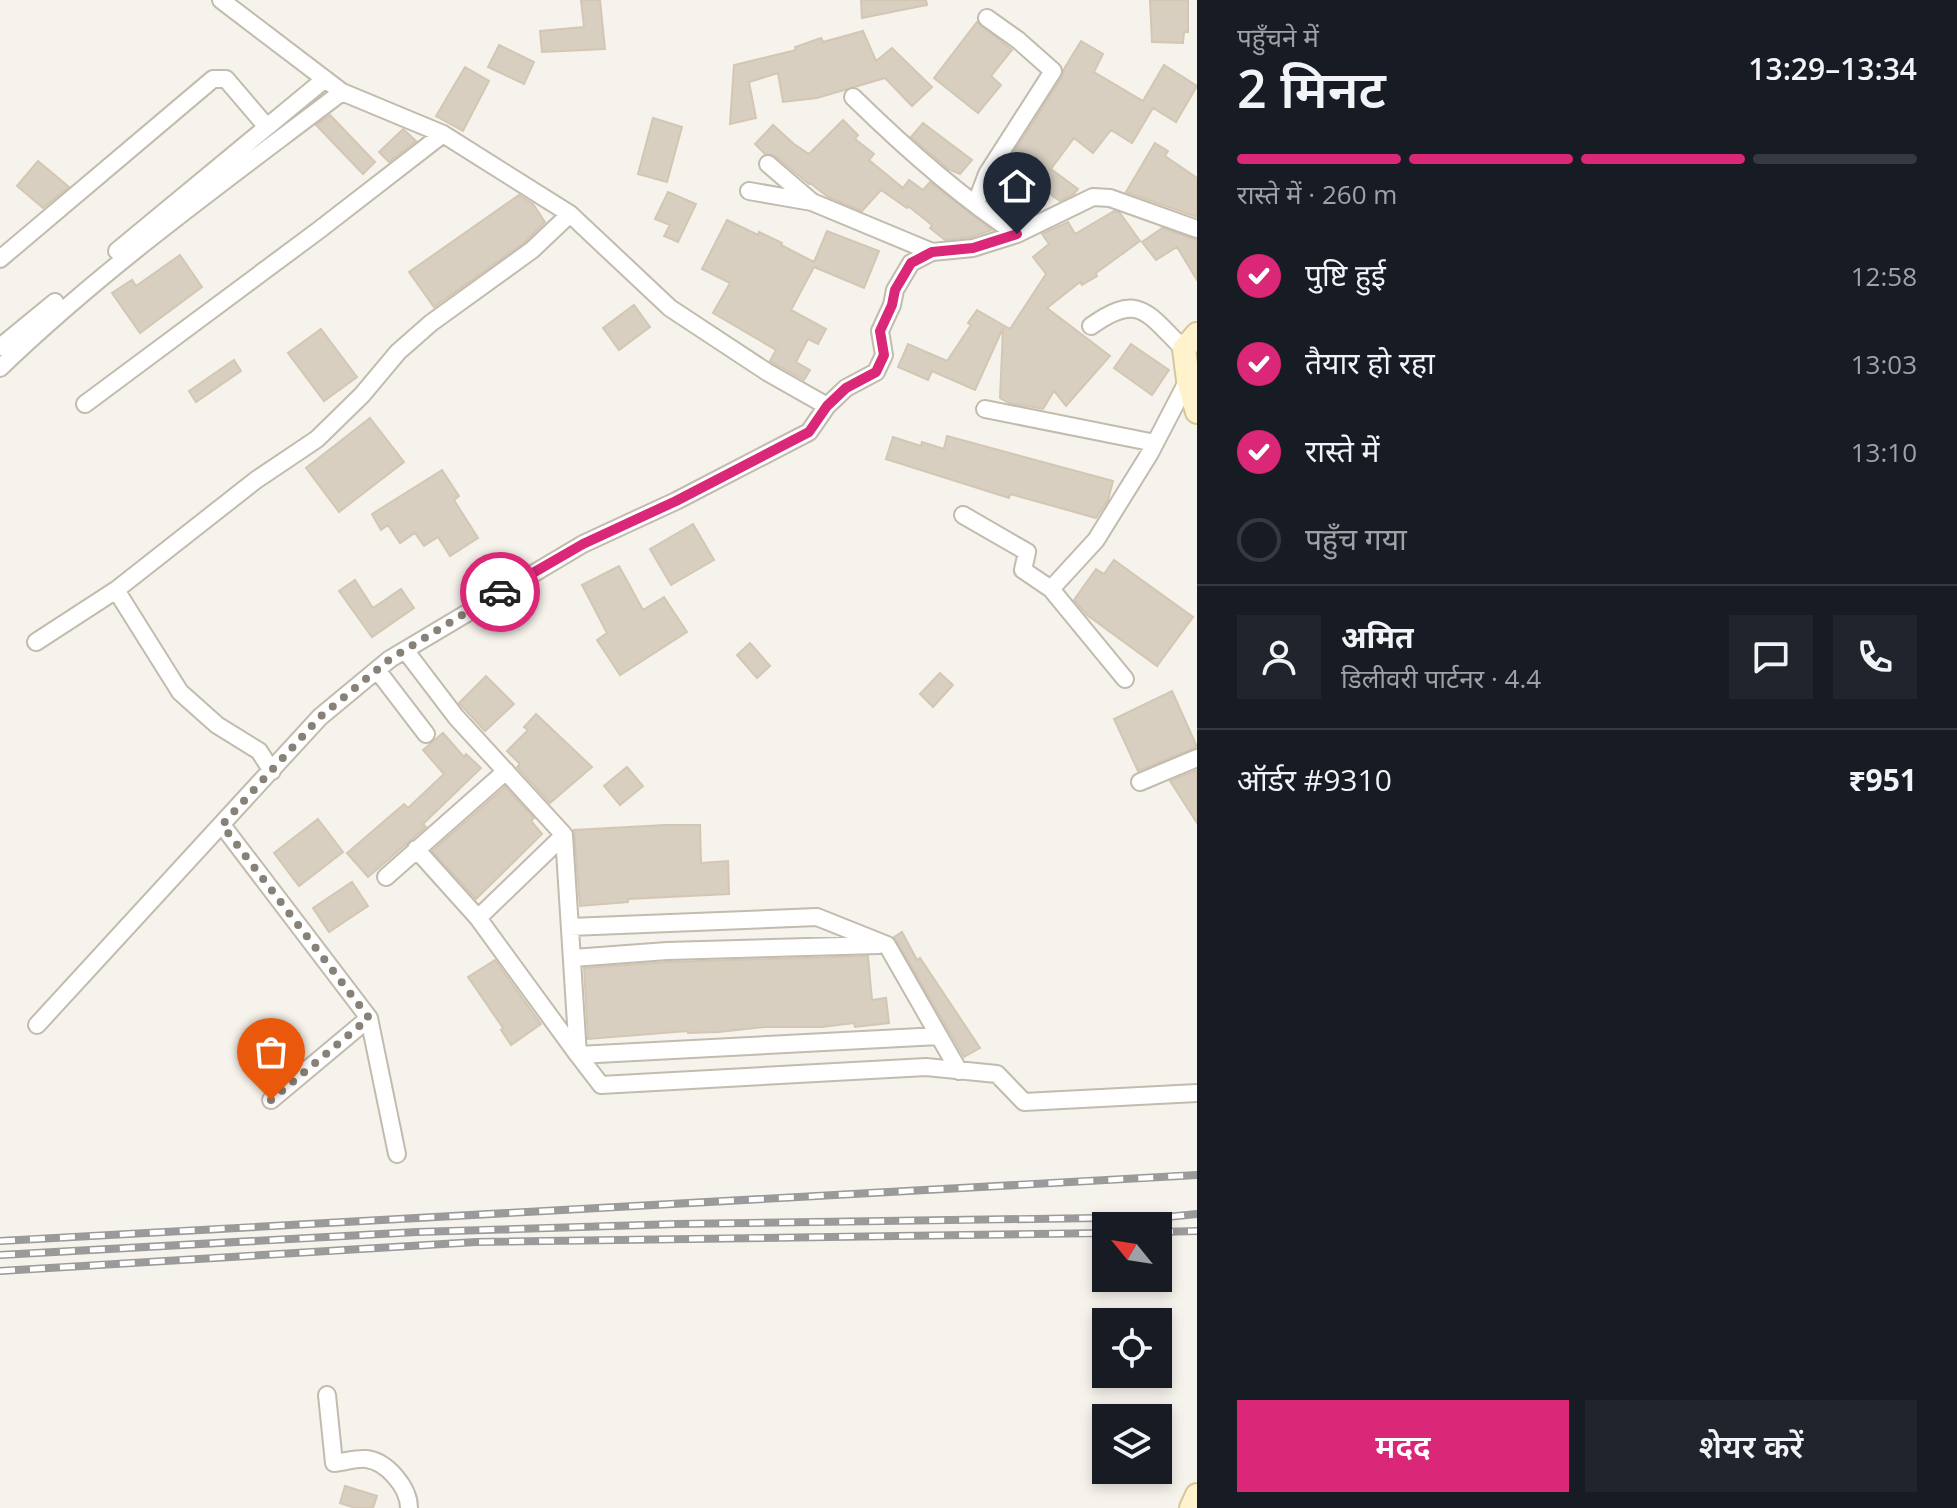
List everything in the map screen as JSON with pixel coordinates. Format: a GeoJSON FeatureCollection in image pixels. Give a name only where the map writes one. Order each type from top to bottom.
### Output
{"type":"FeatureCollection","features":[{"type":"Feature","properties":{"kind":"street"},"geometry":{"type":"LineString","coordinates":[[221,0],[342,92],[443,134],[570,214],[670,308],[767,372],[827,406]]}},
{"type":"Feature","properties":{"kind":"street"},"geometry":{"type":"LineString","coordinates":[[976,203],[987,174],[1053,71],[987,18]]}},
{"type":"Feature","properties":{"kind":"street"},"geometry":{"type":"LineString","coordinates":[[0,259],[213,79],[226,79],[267,127]]}},
{"type":"Feature","properties":{"kind":"street"},"geometry":{"type":"LineString","coordinates":[[0,347],[325,79]]}},
{"type":"Feature","properties":{"kind":"street"},"geometry":{"type":"LineString","coordinates":[[0,368],[44,325],[122,260],[342,92]]}},
{"type":"Feature","properties":{"kind":"street"},"geometry":{"type":"LineString","coordinates":[[853,97],[896,138],[989,216],[1017,234]]}},
{"type":"Feature","properties":{"kind":"street"},"geometry":{"type":"LineString","coordinates":[[85,404],[443,134]]}},
{"type":"Feature","properties":{"kind":"street"},"geometry":{"type":"LineString","coordinates":[[768,164],[812,202]]}},
{"type":"Feature","properties":{"kind":"street"},"geometry":{"type":"LineString","coordinates":[[749,191],[812,202],[932,252]]}},
{"type":"Feature","properties":{"kind":"street"},"geometry":{"type":"LineString","coordinates":[[37,1025],[320,717],[377,670],[405,650],[583,544],[676,501],[809,432],[827,406],[846,388],[876,372],[884,355],[880,331],[895,290],[911,263],[932,252],[973,248],[1017,234],[1093,197],[1110,198],[1197,229]]}},
{"type":"Feature","properties":{"kind":"street"},"geometry":{"type":"LineString","coordinates":[[36,642],[116,590],[256,480],[317,439],[362,395],[398,352],[431,323],[532,250],[570,214]]}},
{"type":"Feature","properties":{"kind":"street"},"geometry":{"type":"LineString","coordinates":[[1091,326],[1109,313],[1127,307],[1143,311],[1190,341],[1188,380],[1197,412]]}},
{"type":"Feature","properties":{"kind":"street"},"geometry":{"type":"LineString","coordinates":[[1051,589],[1096,540],[1155,443],[1188,380]]}},
{"type":"Feature","properties":{"kind":"street"},"geometry":{"type":"LineString","coordinates":[[985,409],[1155,443]]}},
{"type":"Feature","properties":{"kind":"street"},"geometry":{"type":"LineString","coordinates":[[963,515],[1027,552],[1023,570],[1051,589],[1125,679]]}},
{"type":"Feature","properties":{"kind":"street"},"geometry":{"type":"LineString","coordinates":[[116,590],[180,692],[217,725],[259,751],[272,771]]}},
{"type":"Feature","properties":{"kind":"street"},"geometry":{"type":"LineString","coordinates":[[405,650],[456,717],[564,835],[578,1055]]}},
{"type":"Feature","properties":{"kind":"street"},"geometry":{"type":"LineString","coordinates":[[377,670],[426,734]]}},
{"type":"Feature","properties":{"kind":"street"},"geometry":{"type":"LineString","coordinates":[[1140,782],[1197,758]]}},
{"type":"Feature","properties":{"kind":"street"},"geometry":{"type":"LineString","coordinates":[[386,877],[506,771]]}},
{"type":"Feature","properties":{"kind":"street"},"geometry":{"type":"LineString","coordinates":[[222,825],[369,1018],[397,1154]]}},
{"type":"Feature","properties":{"kind":"street"},"geometry":{"type":"LineString","coordinates":[[478,918],[564,835]]}},
{"type":"Feature","properties":{"kind":"street"},"geometry":{"type":"LineString","coordinates":[[416,849],[478,918],[601,1085],[926,1067],[997,1074],[1024,1102],[1197,1093]]}},
{"type":"Feature","properties":{"kind":"street"},"geometry":{"type":"LineString","coordinates":[[570,927],[817,917],[887,945],[959,1071]]}},
{"type":"Feature","properties":{"kind":"street"},"geometry":{"type":"LineString","coordinates":[[573,958],[667,951],[887,945]]}},
{"type":"Feature","properties":{"kind":"street"},"geometry":{"type":"LineString","coordinates":[[271,1100],[369,1018]]}},
{"type":"Feature","properties":{"kind":"street"},"geometry":{"type":"LineString","coordinates":[[578,1055],[939,1036]]}},
{"type":"Feature","properties":{"kind":"street"},"geometry":{"type":"LineString","coordinates":[[327,1395],[334,1463],[369,1459],[394,1475],[409,1497],[409,1508]]}},
{"type":"Feature","properties":{"kind":"street"},"geometry":{"type":"LineString","coordinates":[[1191,1508],[1197,1495]]}},
{"type":"Feature","properties":{"kind":"building"},"geometry":{"type":"Polygon","coordinates":[[[581,0],[600,0],[605,49],[542,52],[540,31],[584,27],[581,0]]]}},
{"type":"Feature","properties":{"kind":"building"},"geometry":{"type":"Polygon","coordinates":[[[861,0],[926,0],[927,5],[862,18],[861,0]]]}},
{"type":"Feature","properties":{"kind":"building"},"geometry":{"type":"Polygon","coordinates":[[[1150,0],[1188,0],[1188,32],[1184,32],[1183,43],[1152,42],[1150,0]]]}},
{"type":"Feature","properties":{"kind":"building"},"geometry":{"type":"Polygon","coordinates":[[[977,22],[1012,50],[991,76],[1001,85],[978,113],[934,78],[977,22]]]}},
{"type":"Feature","properties":{"kind":"building"},"geometry":{"type":"Polygon","coordinates":[[[863,31],[876,61],[892,48],[932,87],[912,106],[885,78],[817,98],[783,102],[778,73],[749,82],[756,118],[730,124],[734,65],[796,50],[795,47],[821,38],[823,42],[863,31]]]}},
{"type":"Feature","properties":{"kind":"building"},"geometry":{"type":"Polygon","coordinates":[[[1081,41],[1103,54],[1094,72],[1143,101],[1164,65],[1197,86],[1176,122],[1153,108],[1132,143],[1111,130],[1093,153],[1074,138],[1051,169],[1078,189],[1060,201],[1007,163],[1062,77],[1081,41]]]}},
{"type":"Feature","properties":{"kind":"building"},"geometry":{"type":"Polygon","coordinates":[[[499,45],[534,62],[524,84],[488,67],[499,45]]]}},
{"type":"Feature","properties":{"kind":"building"},"geometry":{"type":"Polygon","coordinates":[[[465,67],[489,81],[463,131],[436,116],[465,67]]]}},
{"type":"Feature","properties":{"kind":"building"},"geometry":{"type":"Polygon","coordinates":[[[330,115],[375,162],[363,174],[316,125],[330,115]]]}},
{"type":"Feature","properties":{"kind":"building"},"geometry":{"type":"Polygon","coordinates":[[[653,118],[682,127],[667,182],[638,174],[653,118]]]}},
{"type":"Feature","properties":{"kind":"building"},"geometry":{"type":"Polygon","coordinates":[[[843,120],[858,135],[855,139],[874,154],[869,160],[903,188],[909,180],[923,190],[930,182],[992,230],[971,237],[945,240],[908,206],[881,190],[862,211],[828,197],[755,144],[773,125],[809,154],[843,120]]]}},
{"type":"Feature","properties":{"kind":"building"},"geometry":{"type":"Polygon","coordinates":[[[923,123],[972,160],[960,174],[948,169],[911,137],[923,123]]]}},
{"type":"Feature","properties":{"kind":"building"},"geometry":{"type":"Polygon","coordinates":[[[403,129],[416,141],[389,162],[379,152],[403,129]]]}},
{"type":"Feature","properties":{"kind":"building"},"geometry":{"type":"Polygon","coordinates":[[[1155,143],[1168,151],[1165,156],[1197,178],[1197,217],[1126,192],[1155,143]]]}},
{"type":"Feature","properties":{"kind":"building"},"geometry":{"type":"Polygon","coordinates":[[[38,161],[69,187],[43,208],[17,186],[38,161]]]}},
{"type":"Feature","properties":{"kind":"building"},"geometry":{"type":"Polygon","coordinates":[[[668,192],[696,204],[678,242],[664,236],[670,225],[655,219],[668,192]]]}},
{"type":"Feature","properties":{"kind":"building"},"geometry":{"type":"Polygon","coordinates":[[[519,195],[533,204],[545,222],[525,242],[434,307],[409,272],[519,195]]]}},
{"type":"Feature","properties":{"kind":"building"},"geometry":{"type":"Polygon","coordinates":[[[1114,211],[1120,213],[1140,241],[1096,273],[1097,276],[1082,285],[1080,282],[1047,308],[1110,356],[1066,406],[1054,391],[1043,409],[1009,403],[1000,398],[1003,328],[975,390],[932,371],[928,380],[898,367],[908,344],[947,361],[971,325],[968,323],[977,310],[1010,329],[1046,274],[1033,257],[1049,244],[1042,234],[1068,222],[1075,234],[1114,211]]]}},
{"type":"Feature","properties":{"kind":"building"},"geometry":{"type":"Polygon","coordinates":[[[727,220],[782,243],[814,262],[827,231],[879,251],[864,288],[814,267],[791,310],[826,329],[818,344],[808,339],[796,362],[810,370],[804,380],[770,361],[776,350],[713,313],[730,283],[702,269],[727,220]]]}},
{"type":"Feature","properties":{"kind":"building"},"geometry":{"type":"Polygon","coordinates":[[[1162,228],[1197,240],[1197,280],[1177,247],[1156,260],[1142,242],[1162,228]]]}},
{"type":"Feature","properties":{"kind":"building"},"geometry":{"type":"Polygon","coordinates":[[[180,255],[202,287],[140,333],[112,293],[132,280],[136,286],[180,255]]]}},
{"type":"Feature","properties":{"kind":"building"},"geometry":{"type":"Polygon","coordinates":[[[634,305],[650,327],[619,350],[603,328],[634,305]]]}},
{"type":"Feature","properties":{"kind":"building"},"geometry":{"type":"Polygon","coordinates":[[[321,329],[357,377],[324,401],[288,353],[321,329]]]}},
{"type":"Feature","properties":{"kind":"building"},"geometry":{"type":"Polygon","coordinates":[[[1131,344],[1169,370],[1152,395],[1114,368],[1131,344]]]}},
{"type":"Feature","properties":{"kind":"building"},"geometry":{"type":"Polygon","coordinates":[[[234,360],[241,371],[196,402],[189,391],[234,360]]]}},
{"type":"Feature","properties":{"kind":"building"},"geometry":{"type":"Polygon","coordinates":[[[370,418],[404,462],[339,512],[306,468],[370,418]]]}},
{"type":"Feature","properties":{"kind":"building"},"geometry":{"type":"Polygon","coordinates":[[[947,436],[1113,481],[1108,500],[1096,518],[1010,494],[1009,498],[886,459],[893,437],[944,449],[947,436]]]}},
{"type":"Feature","properties":{"kind":"building"},"geometry":{"type":"Polygon","coordinates":[[[442,470],[459,496],[454,500],[478,538],[450,556],[438,537],[424,546],[415,533],[400,543],[388,525],[381,530],[372,514],[442,470]]]}},
{"type":"Feature","properties":{"kind":"building"},"geometry":{"type":"Polygon","coordinates":[[[693,524],[714,560],[671,585],[650,549],[693,524]]]}},
{"type":"Feature","properties":{"kind":"building"},"geometry":{"type":"Polygon","coordinates":[[[1114,560],[1193,617],[1157,666],[1087,615],[1074,600],[1096,569],[1104,574],[1114,560]]]}},
{"type":"Feature","properties":{"kind":"building"},"geometry":{"type":"Polygon","coordinates":[[[619,566],[643,610],[664,597],[687,632],[620,675],[597,640],[607,633],[582,585],[619,566]]]}},
{"type":"Feature","properties":{"kind":"building"},"geometry":{"type":"Polygon","coordinates":[[[355,580],[373,608],[401,589],[414,608],[372,637],[339,591],[355,580]]]}},
{"type":"Feature","properties":{"kind":"building"},"geometry":{"type":"Polygon","coordinates":[[[750,643],[770,666],[757,678],[737,655],[750,643]]]}},
{"type":"Feature","properties":{"kind":"building"},"geometry":{"type":"Polygon","coordinates":[[[940,673],[953,685],[933,707],[920,694],[940,673]]]}},
{"type":"Feature","properties":{"kind":"building"},"geometry":{"type":"Polygon","coordinates":[[[486,676],[514,704],[485,731],[459,703],[486,676]]]}},
{"type":"Feature","properties":{"kind":"building"},"geometry":{"type":"Polygon","coordinates":[[[1172,691],[1197,747],[1138,771],[1114,719],[1172,691]]]}},
{"type":"Feature","properties":{"kind":"building"},"geometry":{"type":"Polygon","coordinates":[[[536,714],[592,767],[550,803],[517,767],[520,764],[507,751],[528,730],[524,727],[536,714]]]}},
{"type":"Feature","properties":{"kind":"building"},"geometry":{"type":"Polygon","coordinates":[[[443,733],[464,757],[466,754],[481,768],[423,824],[426,827],[368,877],[347,853],[404,804],[408,808],[444,774],[423,750],[443,733]]]}},
{"type":"Feature","properties":{"kind":"building"},"geometry":{"type":"Polygon","coordinates":[[[627,767],[643,786],[620,805],[604,786],[627,767]]]}},
{"type":"Feature","properties":{"kind":"building"},"geometry":{"type":"Polygon","coordinates":[[[1197,770],[1197,823],[1170,781],[1197,770]]]}},
{"type":"Feature","properties":{"kind":"building"},"geometry":{"type":"Polygon","coordinates":[[[505,787],[534,818],[531,821],[542,834],[476,899],[432,851],[505,787]]]}},
{"type":"Feature","properties":{"kind":"building"},"geometry":{"type":"Polygon","coordinates":[[[318,819],[343,852],[299,886],[274,853],[318,819]]]}},
{"type":"Feature","properties":{"kind":"building"},"geometry":{"type":"Polygon","coordinates":[[[700,825],[701,863],[728,861],[729,894],[628,899],[628,902],[580,906],[574,830],[700,825]]]}},
{"type":"Feature","properties":{"kind":"building"},"geometry":{"type":"Polygon","coordinates":[[[352,882],[368,906],[329,932],[313,908],[352,882]]]}},
{"type":"Feature","properties":{"kind":"building"},"geometry":{"type":"Polygon","coordinates":[[[902,932],[917,960],[920,958],[980,1048],[964,1057],[894,937],[902,932]]]}},
{"type":"Feature","properties":{"kind":"building"},"geometry":{"type":"Polygon","coordinates":[[[868,956],[872,1000],[886,998],[889,1023],[855,1027],[854,1023],[719,1032],[688,1031],[588,1039],[584,968],[668,962],[868,956]]]}},
{"type":"Feature","properties":{"kind":"building"},"geometry":{"type":"Polygon","coordinates":[[[495,960],[541,1024],[511,1045],[468,977],[495,960]]]}},
{"type":"Feature","properties":{"kind":"building"},"geometry":{"type":"Polygon","coordinates":[[[345,1486],[377,1496],[373,1508],[355,1508],[340,1503],[345,1486]]]}},
{"type":"Feature","properties":{"kind":"railway"},"geometry":{"type":"LineString","coordinates":[[0,1241],[1197,1175]]}},
{"type":"Feature","properties":{"kind":"railway"},"geometry":{"type":"LineString","coordinates":[[0,1255],[417,1232],[1197,1214]]}},
{"type":"Feature","properties":{"kind":"railway"},"geometry":{"type":"LineString","coordinates":[[1172,1232],[1197,1231]]}},
{"type":"Feature","properties":{"kind":"railway"},"geometry":{"type":"LineString","coordinates":[[0,1271],[476,1242],[1092,1233]]}},
{"type":"Feature","properties":{"kind":"way so far"},"geometry":{"type":"LineString","coordinates":[[271,1100],[369,1018],[222,825],[320,717],[390,659],[500,592]]}},
{"type":"Feature","properties":{"kind":"route"},"geometry":{"type":"LineString","coordinates":[[500,592],[583,544],[676,501],[809,432],[827,406],[846,388],[876,372],[884,355],[880,331],[895,290],[911,263],[932,252],[973,248],[1017,234]]}}]}
